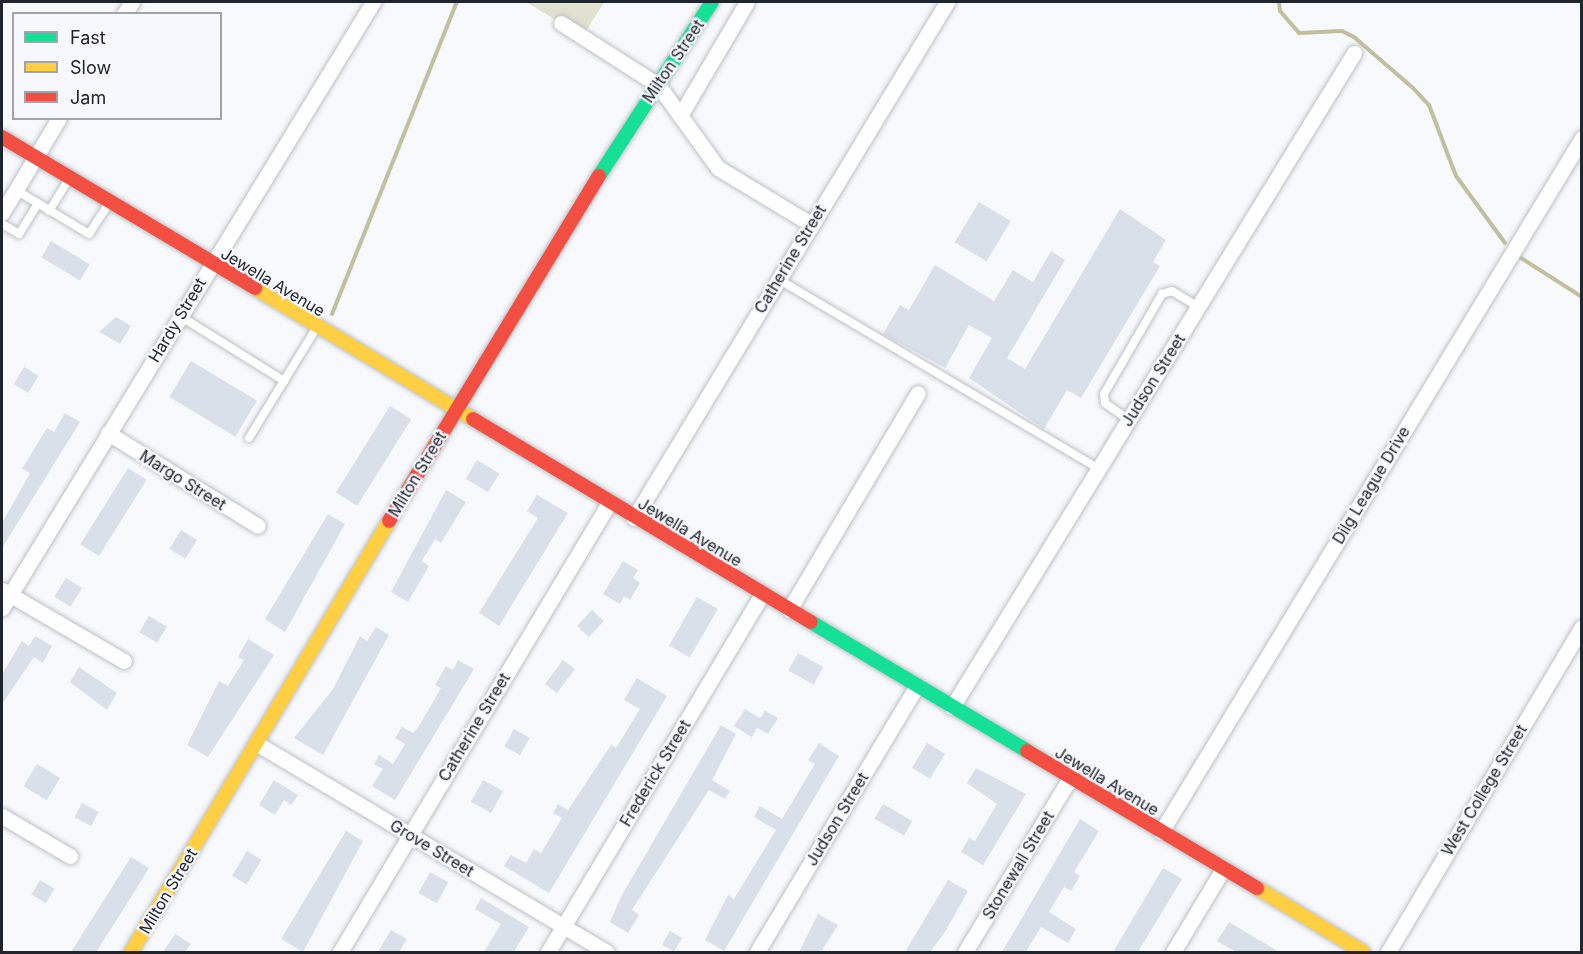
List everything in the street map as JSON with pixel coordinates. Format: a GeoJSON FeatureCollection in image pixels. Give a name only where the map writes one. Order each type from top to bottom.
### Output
{"type":"FeatureCollection","features":[{"type":"Feature","properties":{"kind":"main road","name":"Milton Street"},"geometry":{"type":"LineString","coordinates":[[131,952],[455,411],[712,2]]}},
{"type":"Feature","properties":{"kind":"main road","name":"Jewella Avenue"},"geometry":{"type":"LineString","coordinates":[[2,137],[455,411],[1363,952]]}},
{"type":"Feature","properties":{"kind":"street","name":"Hardy Street"},"geometry":{"type":"LineString","coordinates":[[2,608],[6,592],[108,434],[373,2]]}},
{"type":"Feature","properties":{"kind":"street","name":"Milton Street"},"geometry":{"type":"LineString","coordinates":[[681,114],[747,2]]}},
{"type":"Feature","properties":{"kind":"street","name":"Catherine Street"},"geometry":{"type":"LineString","coordinates":[[634,518],[946,2]]}},
{"type":"Feature","properties":{"kind":"street"},"geometry":{"type":"LineString","coordinates":[[561,23],[658,85],[718,168],[811,224]]}},
{"type":"Feature","properties":{"kind":"street","name":"Judson Street"},"geometry":{"type":"LineString","coordinates":[[952,707],[1354,53]]}},
{"type":"Feature","properties":{"kind":"street"},"geometry":{"type":"LineString","coordinates":[[2,213],[58,120]]}},
{"type":"Feature","properties":{"kind":"street","name":"Dilg League Drive"},"geometry":{"type":"LineString","coordinates":[[1161,832],[1581,138]]}},
{"type":"Feature","properties":{"kind":"street"},"geometry":{"type":"LineString","coordinates":[[789,610],[918,393]]}},
{"type":"Feature","properties":{"kind":"street","name":"Margo Street"},"geometry":{"type":"LineString","coordinates":[[108,434],[258,526]]}},
{"type":"Feature","properties":{"kind":"street","name":"Catherine Street"},"geometry":{"type":"LineString","coordinates":[[340,952],[609,503]]}},
{"type":"Feature","properties":{"kind":"street"},"geometry":{"type":"LineString","coordinates":[[6,592],[124,661]]}},
{"type":"Feature","properties":{"kind":"street","name":"Frederick Street"},"geometry":{"type":"LineString","coordinates":[[548,952],[762,594]]}},
{"type":"Feature","properties":{"kind":"street","name":"West College Street"},"geometry":{"type":"LineString","coordinates":[[1388,952],[1581,627]]}},
{"type":"Feature","properties":{"kind":"street","name":"Judson Street"},"geometry":{"type":"LineString","coordinates":[[757,952],[917,686]]}},
{"type":"Feature","properties":{"kind":"street","name":"Grove Street"},"geometry":{"type":"LineString","coordinates":[[256,743],[606,952]]}},
{"type":"Feature","properties":{"kind":"street","name":"Stonewall Street"},"geometry":{"type":"LineString","coordinates":[[965,952],[1070,778]]}},
{"type":"Feature","properties":{"kind":"street"},"geometry":{"type":"LineString","coordinates":[[2,816],[70,856]]}},
{"type":"Feature","properties":{"kind":"street"},"geometry":{"type":"LineString","coordinates":[[1173,952],[1223,869]]}},
{"type":"Feature","properties":{"kind":"lane"},"geometry":{"type":"LineString","coordinates":[[49,211],[70,177]]}},
{"type":"Feature","properties":{"kind":"lane"},"geometry":{"type":"LineString","coordinates":[[16,190],[89,234],[109,202]]}},
{"type":"Feature","properties":{"kind":"lane"},"geometry":{"type":"LineString","coordinates":[[2,224],[19,234],[38,204]]}},
{"type":"Feature","properties":{"kind":"lane"},"geometry":{"type":"LineString","coordinates":[[778,279],[1099,469]]}},
{"type":"Feature","properties":{"kind":"lane"},"geometry":{"type":"LineString","coordinates":[[1129,420],[1105,403],[1104,394],[1162,294],[1172,291],[1198,307]]}},
{"type":"Feature","properties":{"kind":"lane"},"geometry":{"type":"LineString","coordinates":[[180,316],[284,381]]}},
{"type":"Feature","properties":{"kind":"lane"},"geometry":{"type":"LineString","coordinates":[[249,438],[317,327]]}},
{"type":"Feature","properties":{"kind":"green space"},"geometry":{"type":"Polygon","coordinates":[[[526,2],[604,2],[583,36],[526,2]]]}},
{"type":"Feature","properties":{"kind":"building"},"geometry":{"type":"Polygon","coordinates":[[[979,202],[1011,221],[987,261],[955,242],[979,202]]]}},
{"type":"Feature","properties":{"kind":"building"},"geometry":{"type":"Polygon","coordinates":[[[1120,209],[1166,240],[1153,262],[1160,266],[1081,398],[1067,390],[1044,429],[969,378],[992,338],[969,325],[945,368],[883,334],[900,305],[909,310],[935,265],[994,301],[1013,270],[1033,282],[1051,251],[1065,260],[1007,358],[1025,369],[1120,209]]]}},
{"type":"Feature","properties":{"kind":"building"},"geometry":{"type":"Polygon","coordinates":[[[51,241],[90,264],[80,280],[41,257],[51,241]]]}},
{"type":"Feature","properties":{"kind":"building"},"geometry":{"type":"Polygon","coordinates":[[[116,317],[131,326],[120,344],[99,332],[116,317]]]}},
{"type":"Feature","properties":{"kind":"building"},"geometry":{"type":"Polygon","coordinates":[[[191,361],[257,401],[235,437],[169,397],[191,361]]]}},
{"type":"Feature","properties":{"kind":"building"},"geometry":{"type":"Polygon","coordinates":[[[24,367],[39,376],[28,393],[14,384],[24,367]]]}},
{"type":"Feature","properties":{"kind":"building"},"geometry":{"type":"Polygon","coordinates":[[[390,406],[411,419],[357,506],[336,493],[390,406]]]}},
{"type":"Feature","properties":{"kind":"building"},"geometry":{"type":"Polygon","coordinates":[[[65,413],[80,422],[2,548],[2,523],[30,473],[22,469],[47,428],[54,432],[65,413]]]}},
{"type":"Feature","properties":{"kind":"building"},"geometry":{"type":"Polygon","coordinates":[[[477,460],[499,473],[488,492],[466,479],[477,460]]]}},
{"type":"Feature","properties":{"kind":"building"},"geometry":{"type":"Polygon","coordinates":[[[128,468],[147,480],[99,556],[80,544],[128,468]]]}},
{"type":"Feature","properties":{"kind":"building"},"geometry":{"type":"Polygon","coordinates":[[[446,490],[466,502],[441,543],[435,539],[422,561],[429,566],[408,602],[391,592],[446,490]]]}},
{"type":"Feature","properties":{"kind":"building"},"geometry":{"type":"Polygon","coordinates":[[[537,495],[568,513],[499,626],[479,613],[538,518],[527,511],[537,495]]]}},
{"type":"Feature","properties":{"kind":"building"},"geometry":{"type":"Polygon","coordinates":[[[328,514],[345,524],[285,632],[265,619],[328,514]]]}},
{"type":"Feature","properties":{"kind":"building"},"geometry":{"type":"Polygon","coordinates":[[[181,530],[197,540],[185,559],[169,549],[181,530]]]}},
{"type":"Feature","properties":{"kind":"building"},"geometry":{"type":"Polygon","coordinates":[[[623,561],[638,570],[633,578],[640,583],[630,600],[624,596],[620,604],[603,594],[623,561]]]}},
{"type":"Feature","properties":{"kind":"building"},"geometry":{"type":"Polygon","coordinates":[[[66,578],[82,588],[70,607],[54,597],[66,578]]]}},
{"type":"Feature","properties":{"kind":"building"},"geometry":{"type":"Polygon","coordinates":[[[697,597],[718,609],[690,657],[669,645],[697,597]]]}},
{"type":"Feature","properties":{"kind":"building"},"geometry":{"type":"Polygon","coordinates":[[[592,610],[604,621],[589,637],[577,626],[592,610]]]}},
{"type":"Feature","properties":{"kind":"building"},"geometry":{"type":"Polygon","coordinates":[[[149,616],[167,627],[157,643],[139,632],[149,616]]]}},
{"type":"Feature","properties":{"kind":"building"},"geometry":{"type":"Polygon","coordinates":[[[376,627],[389,635],[323,755],[294,738],[333,689],[360,636],[367,641],[376,627]]]}},
{"type":"Feature","properties":{"kind":"building"},"geometry":{"type":"Polygon","coordinates":[[[35,636],[52,646],[43,663],[34,657],[2,704],[2,674],[22,641],[29,646],[35,636]]]}},
{"type":"Feature","properties":{"kind":"building"},"geometry":{"type":"Polygon","coordinates":[[[248,639],[274,655],[208,757],[187,745],[219,681],[228,686],[244,660],[238,657],[248,639]]]}},
{"type":"Feature","properties":{"kind":"building"},"geometry":{"type":"Polygon","coordinates":[[[798,653],[823,667],[814,685],[788,670],[798,653]]]}},
{"type":"Feature","properties":{"kind":"building"},"geometry":{"type":"Polygon","coordinates":[[[458,660],[474,669],[395,800],[372,786],[383,769],[374,764],[379,755],[393,764],[405,744],[395,738],[402,727],[413,733],[419,726],[441,688],[435,685],[446,666],[453,670],[458,660]]]}},
{"type":"Feature","properties":{"kind":"building"},"geometry":{"type":"Polygon","coordinates":[[[563,660],[575,669],[557,693],[545,684],[563,660]]]}},
{"type":"Feature","properties":{"kind":"building"},"geometry":{"type":"Polygon","coordinates":[[[79,667],[117,693],[107,710],[70,682],[79,667]]]}},
{"type":"Feature","properties":{"kind":"building"},"geometry":{"type":"Polygon","coordinates":[[[637,678],[667,696],[549,893],[504,866],[511,855],[526,863],[534,849],[541,853],[562,818],[553,813],[558,804],[568,810],[611,745],[616,748],[640,709],[624,700],[637,678]]]}},
{"type":"Feature","properties":{"kind":"building"},"geometry":{"type":"Polygon","coordinates":[[[745,709],[760,718],[765,711],[778,718],[768,734],[757,728],[752,737],[734,726],[745,709]]]}},
{"type":"Feature","properties":{"kind":"building"},"geometry":{"type":"Polygon","coordinates":[[[721,725],[736,734],[712,780],[730,791],[725,799],[709,790],[632,910],[639,915],[628,933],[610,922],[622,895],[721,725]]]}},
{"type":"Feature","properties":{"kind":"building"},"geometry":{"type":"Polygon","coordinates":[[[514,729],[530,738],[520,755],[504,746],[514,729]]]}},
{"type":"Feature","properties":{"kind":"building"},"geometry":{"type":"Polygon","coordinates":[[[819,743],[839,756],[724,951],[705,940],[728,895],[734,899],[776,830],[754,817],[760,806],[782,819],[815,764],[808,760],[819,743]]]}},
{"type":"Feature","properties":{"kind":"building"},"geometry":{"type":"Polygon","coordinates":[[[927,743],[945,754],[930,779],[912,768],[927,743]]]}},
{"type":"Feature","properties":{"kind":"building"},"geometry":{"type":"Polygon","coordinates":[[[37,764],[60,778],[47,800],[24,786],[37,764]]]}},
{"type":"Feature","properties":{"kind":"building"},"geometry":{"type":"Polygon","coordinates":[[[976,768],[1026,794],[983,865],[961,852],[969,838],[975,841],[997,804],[967,783],[976,768]]]}},
{"type":"Feature","properties":{"kind":"building"},"geometry":{"type":"Polygon","coordinates":[[[274,780],[298,795],[291,805],[284,800],[275,815],[259,805],[274,780]]]}},
{"type":"Feature","properties":{"kind":"building"},"geometry":{"type":"Polygon","coordinates":[[[483,780],[503,791],[491,813],[471,802],[483,780]]]}},
{"type":"Feature","properties":{"kind":"building"},"geometry":{"type":"Polygon","coordinates":[[[82,803],[99,812],[91,826],[74,817],[82,803]]]}},
{"type":"Feature","properties":{"kind":"building"},"geometry":{"type":"Polygon","coordinates":[[[883,804],[912,821],[904,836],[874,819],[883,804]]]}},
{"type":"Feature","properties":{"kind":"building"},"geometry":{"type":"Polygon","coordinates":[[[1080,819],[1099,831],[1074,872],[1080,876],[1071,891],[1064,887],[1049,912],[1076,929],[1068,943],[1041,927],[1026,952],[1002,952],[1080,819]]]}},
{"type":"Feature","properties":{"kind":"building"},"geometry":{"type":"Polygon","coordinates":[[[346,831],[363,841],[303,952],[281,939],[346,831]]]}},
{"type":"Feature","properties":{"kind":"building"},"geometry":{"type":"Polygon","coordinates":[[[247,851],[262,860],[247,885],[232,876],[247,851]]]}},
{"type":"Feature","properties":{"kind":"building"},"geometry":{"type":"Polygon","coordinates":[[[131,857],[149,868],[135,891],[96,952],[71,952],[131,857]]]}},
{"type":"Feature","properties":{"kind":"building"},"geometry":{"type":"Polygon","coordinates":[[[1163,868],[1182,879],[1138,952],[1113,952],[1163,868]]]}},
{"type":"Feature","properties":{"kind":"building"},"geometry":{"type":"Polygon","coordinates":[[[430,872],[448,882],[437,903],[418,893],[430,872]]]}},
{"type":"Feature","properties":{"kind":"building"},"geometry":{"type":"Polygon","coordinates":[[[40,880],[55,889],[46,903],[31,895],[40,880]]]}},
{"type":"Feature","properties":{"kind":"building"},"geometry":{"type":"Polygon","coordinates":[[[948,880],[968,891],[945,932],[930,952],[905,952],[948,880]]]}},
{"type":"Feature","properties":{"kind":"building"},"geometry":{"type":"Polygon","coordinates":[[[481,898],[529,927],[514,952],[484,952],[501,924],[475,909],[481,898]]]}},
{"type":"Feature","properties":{"kind":"building"},"geometry":{"type":"Polygon","coordinates":[[[818,914],[838,925],[821,952],[799,952],[818,914]]]}},
{"type":"Feature","properties":{"kind":"building"},"geometry":{"type":"Polygon","coordinates":[[[1229,922],[1279,952],[1236,952],[1217,941],[1229,922]]]}},
{"type":"Feature","properties":{"kind":"building"},"geometry":{"type":"Polygon","coordinates":[[[391,930],[407,939],[399,952],[378,952],[391,930]]]}},
{"type":"Feature","properties":{"kind":"building"},"geometry":{"type":"Polygon","coordinates":[[[670,931],[682,938],[674,952],[662,945],[670,931]]]}},
{"type":"Feature","properties":{"kind":"building"},"geometry":{"type":"Polygon","coordinates":[[[175,934],[191,944],[185,952],[163,952],[175,934]]]}},
{"type":"Feature","properties":{"kind":"waterway"},"geometry":{"type":"LineString","coordinates":[[332,314],[457,2]]}},
{"type":"Feature","properties":{"kind":"waterway"},"geometry":{"type":"LineString","coordinates":[[1279,2],[1280,11],[1299,33],[1342,31],[1354,37],[1413,88],[1429,105],[1456,176],[1505,243]]}},
{"type":"Feature","properties":{"kind":"waterway"},"geometry":{"type":"LineString","coordinates":[[1521,258],[1582,297]]}},
{"type":"Feature","properties":{"kind":"traffic: fast"},"geometry":{"type":"LineString","coordinates":[[599,176],[712,2]]}},
{"type":"Feature","properties":{"kind":"traffic: fast"},"geometry":{"type":"LineString","coordinates":[[811,622],[1027,751]]}},
{"type":"Feature","properties":{"kind":"traffic: slow"},"geometry":{"type":"LineString","coordinates":[[255,288],[473,419]]}},
{"type":"Feature","properties":{"kind":"traffic: slow"},"geometry":{"type":"LineString","coordinates":[[131,952],[389,521]]}},
{"type":"Feature","properties":{"kind":"traffic: slow"},"geometry":{"type":"LineString","coordinates":[[1257,888],[1363,952]]}},
{"type":"Feature","properties":{"kind":"traffic: jam"},"geometry":{"type":"LineString","coordinates":[[2,137],[255,288]]}},
{"type":"Feature","properties":{"kind":"traffic: jam"},"geometry":{"type":"LineString","coordinates":[[389,521],[599,176]]}},
{"type":"Feature","properties":{"kind":"traffic: jam"},"geometry":{"type":"LineString","coordinates":[[473,419],[811,622]]}},
{"type":"Feature","properties":{"kind":"traffic: jam"},"geometry":{"type":"LineString","coordinates":[[1027,751],[1257,888]]}}]}
